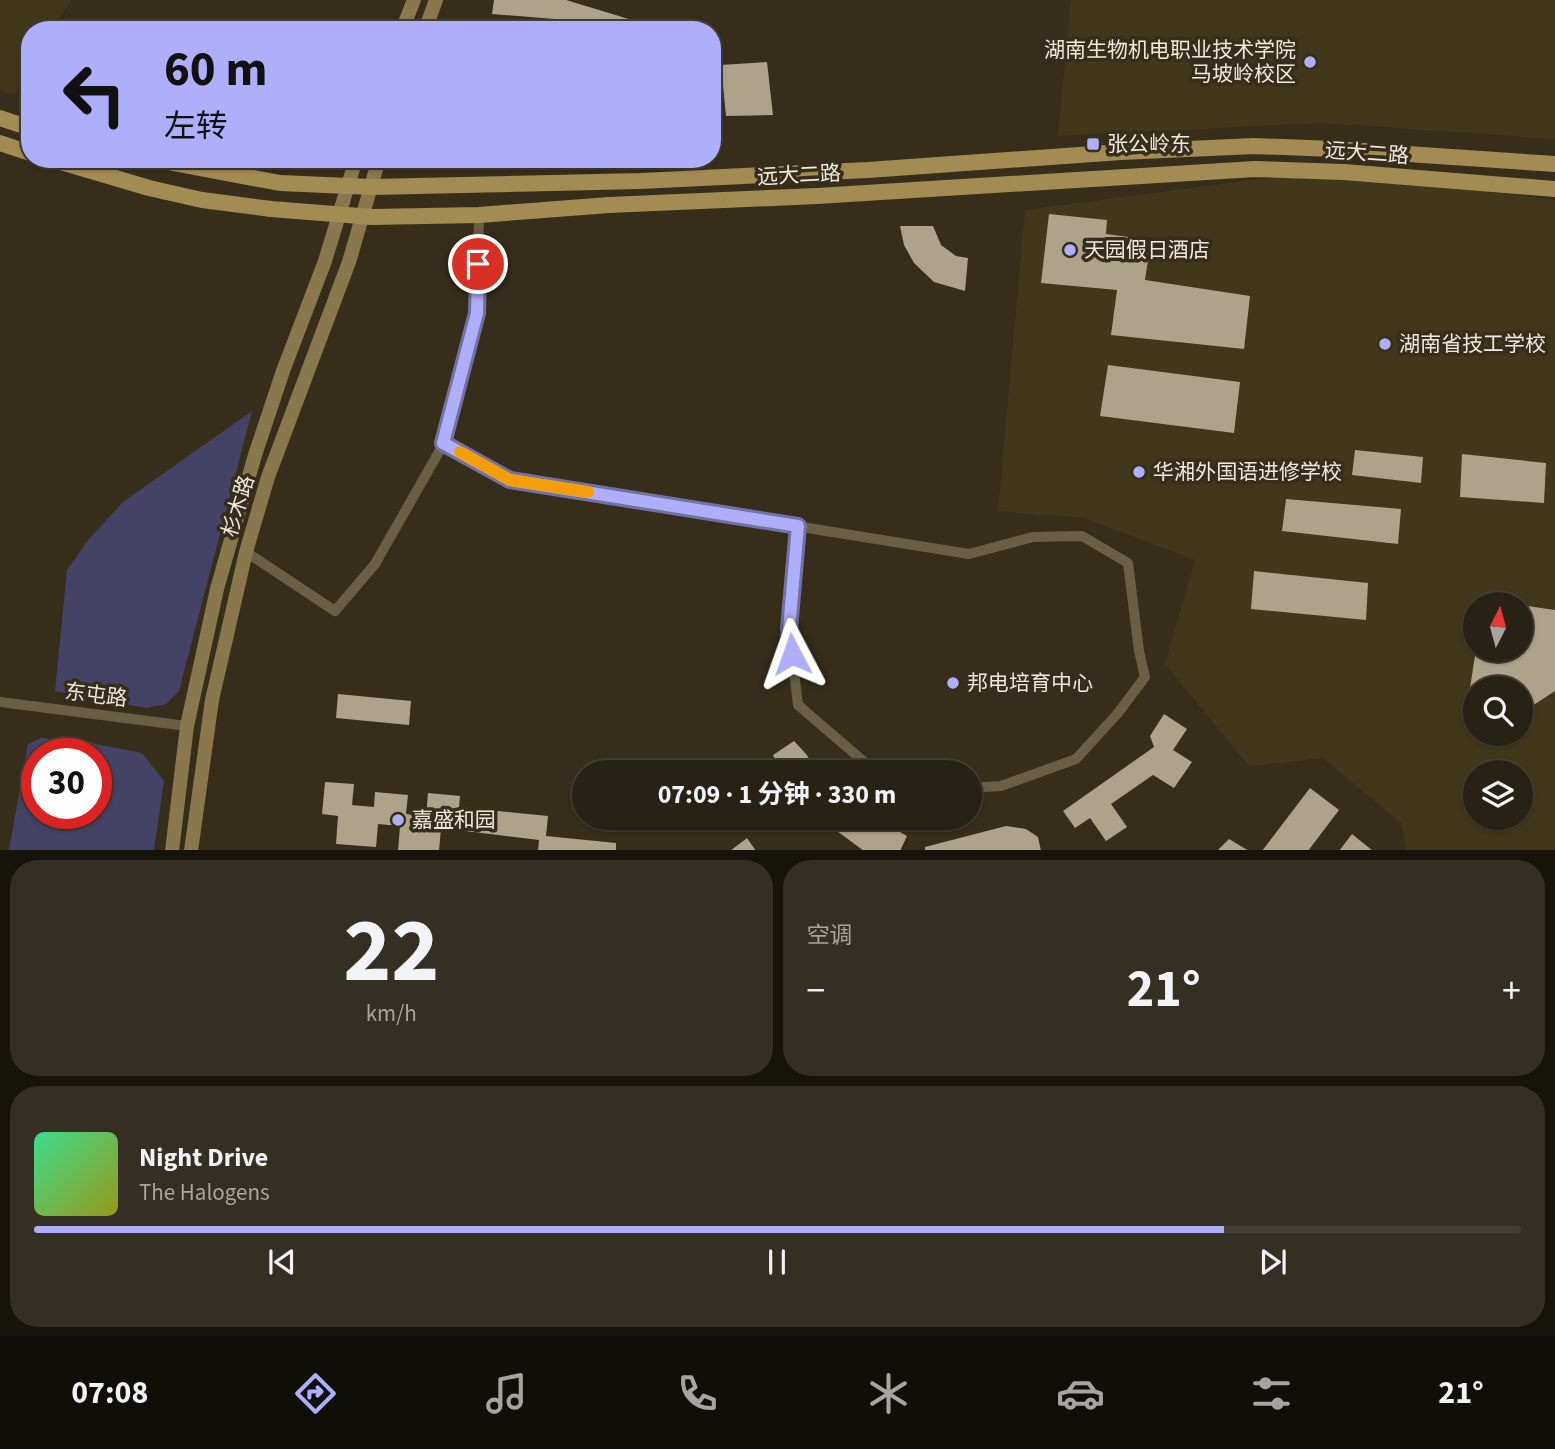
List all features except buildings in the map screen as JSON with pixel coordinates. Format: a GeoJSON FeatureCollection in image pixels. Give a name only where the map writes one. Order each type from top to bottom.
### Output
{"type":"FeatureCollection","features":[{"type":"Feature","properties":{"kind":"main road"},"geometry":{"type":"LineString","coordinates":[[406,21],[414,0]]}},
{"type":"Feature","properties":{"kind":"main road"},"geometry":{"type":"LineString","coordinates":[[428,21],[436,0]]}},
{"type":"Feature","properties":{"kind":"main road"},"geometry":{"type":"LineString","coordinates":[[0,118],[21,125]]}},
{"type":"Feature","properties":{"kind":"main road"},"geometry":{"type":"LineString","coordinates":[[0,143],[21,150]]}},
{"type":"Feature","properties":{"kind":"main road","name":"远大二路"},"geometry":{"type":"LineString","coordinates":[[200,168],[280,183],[372,187],[667,180],[1254,146],[1555,164]]}},
{"type":"Feature","properties":{"kind":"main road","name":"远大二路"},"geometry":{"type":"LineString","coordinates":[[81,168],[202,200],[339,215],[419,218],[1255,169],[1344,172],[1555,189]]}},
{"type":"Feature","properties":{"kind":"main road","name":"杉木路"},"geometry":{"type":"LineString","coordinates":[[172,850],[187,726],[217,589],[251,468],[283,371],[325,261],[353,168]]}},
{"type":"Feature","properties":{"kind":"main road","name":"杉木路"},"geometry":{"type":"LineString","coordinates":[[191,850],[212,700],[246,552],[268,477],[349,262],[377,168]]}},
{"type":"Feature","properties":{"kind":"street"},"geometry":{"type":"LineString","coordinates":[[246,552],[335,611],[375,564],[443,443],[477,313],[479,215]]}},
{"type":"Feature","properties":{"kind":"street"},"geometry":{"type":"LineString","coordinates":[[443,443],[510,480],[969,554],[1033,537],[1082,536],[1128,563],[1139,651],[1146,677],[1118,713],[1076,758],[1001,786],[982,787]]}},
{"type":"Feature","properties":{"kind":"street"},"geometry":{"type":"LineString","coordinates":[[798,526],[789,629],[798,705],[862,760]]}},
{"type":"Feature","properties":{"kind":"street","name":"东屯路"},"geometry":{"type":"LineString","coordinates":[[0,702],[187,726]]}},
{"type":"Feature","properties":{"kind":"shaded area"},"geometry":{"type":"Polygon","coordinates":[[[0,0],[71,0],[58,21],[21,21],[21,84],[14,95],[0,90],[0,0]]]}},
{"type":"Feature","properties":{"kind":"shaded area","name":"湖南生物机电职业技术学院 马坡岭校区"},"geometry":{"type":"Polygon","coordinates":[[[1071,0],[1555,0],[1555,139],[1324,123],[1058,136],[1071,0]]]}},
{"type":"Feature","properties":{"kind":"shaded area"},"geometry":{"type":"Polygon","coordinates":[[[1320,171],[1555,200],[1555,850],[1406,850],[1401,823],[1323,758],[1249,766],[1165,664],[1195,560],[1084,518],[998,511],[1025,210],[1320,171]]]}},
{"type":"Feature","properties":{"kind":"shaded area"},"geometry":{"type":"Polygon","coordinates":[[[252,411],[179,691],[166,704],[146,708],[55,691],[67,570],[89,539],[123,502],[252,411]]]}},
{"type":"Feature","properties":{"kind":"shaded area"},"geometry":{"type":"Polygon","coordinates":[[[112,747],[142,753],[164,781],[154,850],[9,850],[21,783],[21,829],[112,829],[112,747]]]}},
{"type":"Feature","properties":{"kind":"slow traffic"},"geometry":{"type":"LineString","coordinates":[[460,452],[510,480],[588,492]]}},
{"type":"Feature","properties":{"kind":"place","name":"湖南生物机电职业技术学院 马坡岭校区"},"geometry":{"type":"Point","coordinates":[1310,62]}},
{"type":"Feature","properties":{"kind":"place","name":"张公岭东"},"geometry":{"type":"Point","coordinates":[1093,144]}},
{"type":"Feature","properties":{"kind":"place","name":"天园假日酒店"},"geometry":{"type":"Point","coordinates":[1070,250]}},
{"type":"Feature","properties":{"kind":"place","name":"湖南省技工学校"},"geometry":{"type":"Point","coordinates":[1385,344]}},
{"type":"Feature","properties":{"kind":"place","name":"华湘外国语进修学校"},"geometry":{"type":"Point","coordinates":[1139,472]}},
{"type":"Feature","properties":{"kind":"place","name":"邦电培育中心"},"geometry":{"type":"Point","coordinates":[953,683]}},
{"type":"Feature","properties":{"kind":"place","name":"嘉盛和园"},"geometry":{"type":"Point","coordinates":[398,820]}},
{"type":"Feature","properties":{"kind":"route"},"geometry":{"type":"LineString","coordinates":[[478,264],[477,313],[443,443],[510,480],[798,526],[789,629],[792,654]]}}]}
